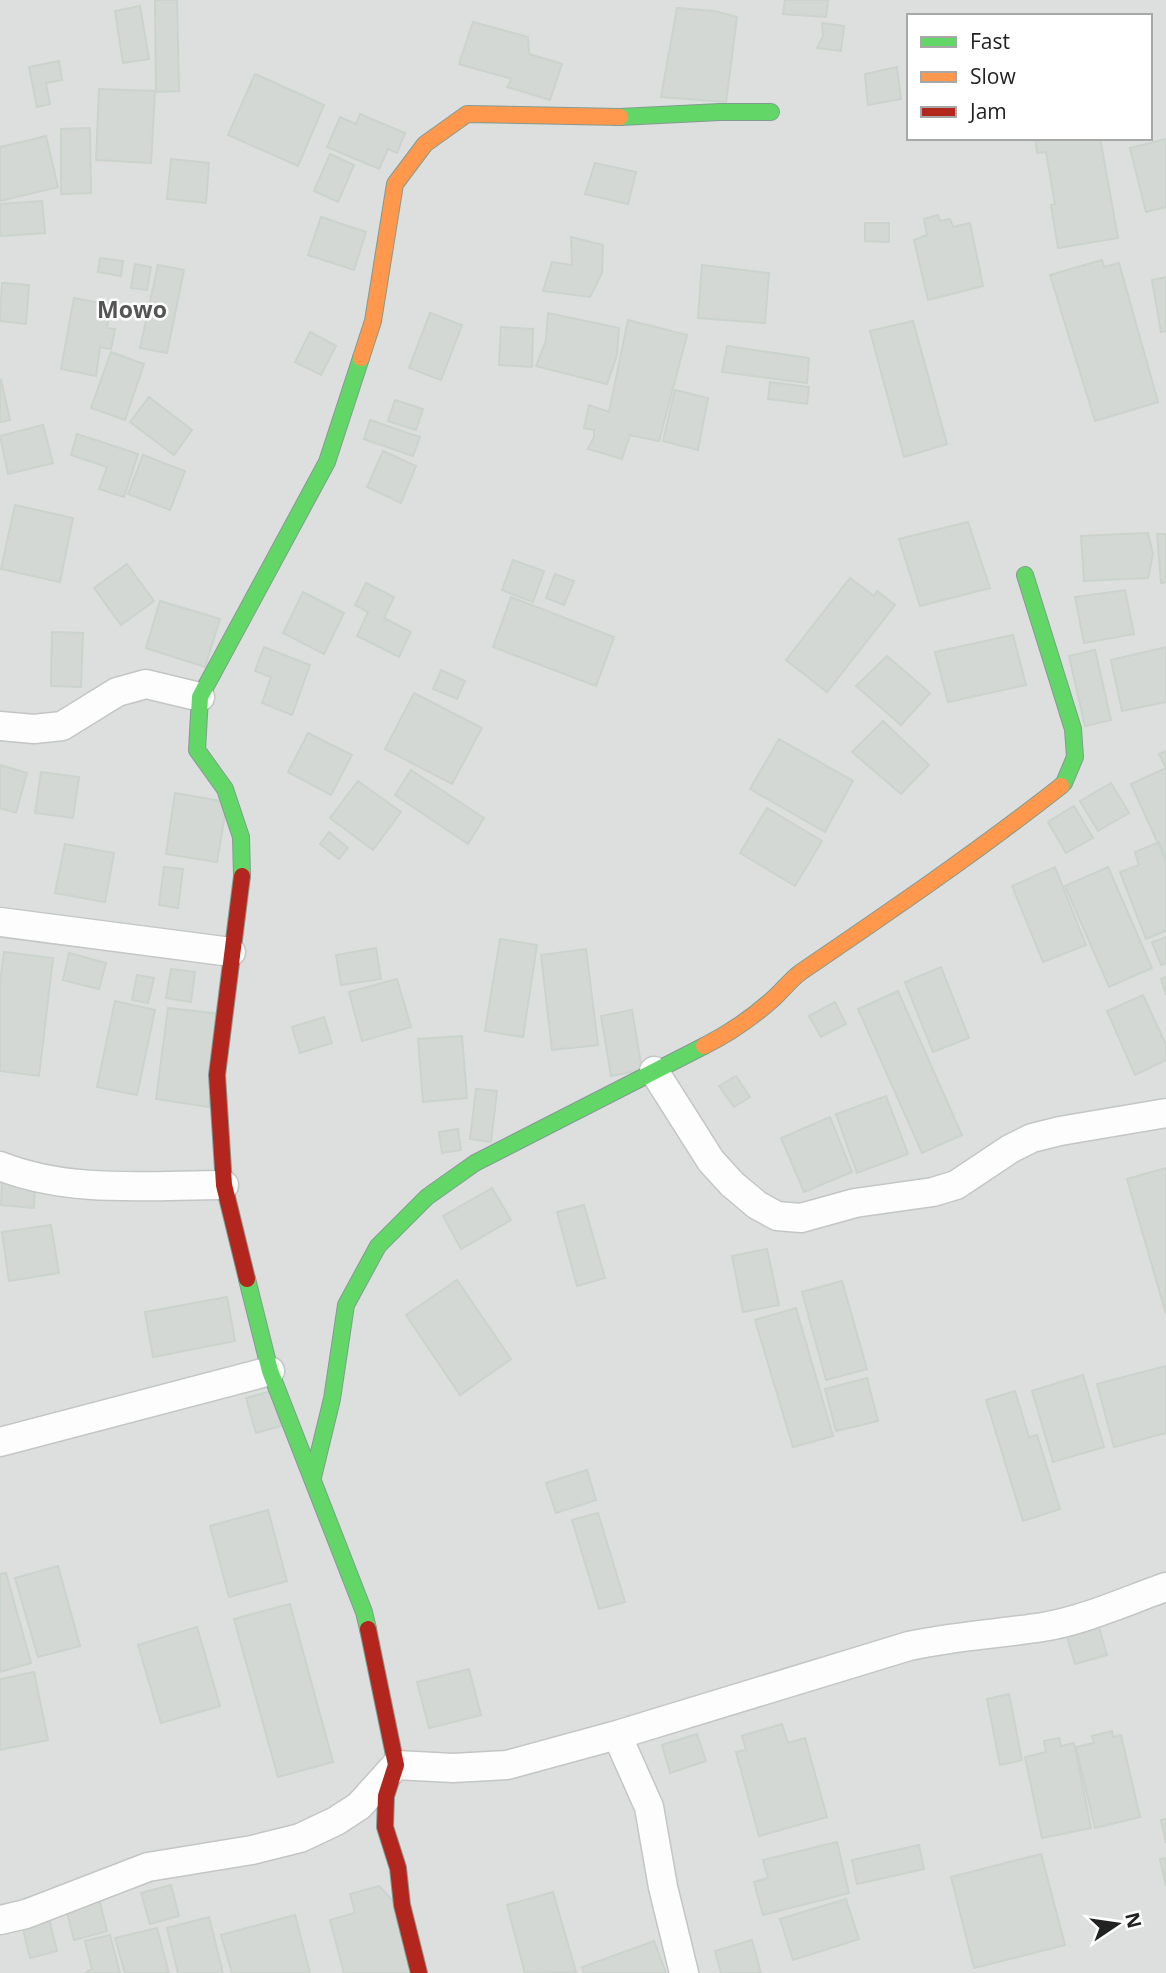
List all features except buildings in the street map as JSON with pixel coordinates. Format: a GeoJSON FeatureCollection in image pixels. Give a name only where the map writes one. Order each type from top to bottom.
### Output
{"type":"FeatureCollection","features":[{"type":"Feature","properties":{"kind":"street"},"geometry":{"type":"LineString","coordinates":[[419,1973],[402,1905],[398,1868],[385,1827],[386,1796],[396,1765],[363,1612],[270,1371],[224,1185],[217,1074],[242,875],[242,837],[225,789],[197,750],[200,697],[327,462],[373,321],[395,184],[425,144],[467,114],[594,118],[671,116],[720,111],[771,112]]}},
{"type":"Feature","properties":{"kind":"street"},"geometry":{"type":"LineString","coordinates":[[313,1477],[332,1399],[346,1305],[378,1246],[427,1196],[475,1163],[717,1040],[774,999],[798,974],[839,948],[1024,815],[1064,783],[1075,757],[1073,729],[1025,575]]}},
{"type":"Feature","properties":{"kind":"street"},"geometry":{"type":"LineString","coordinates":[[0,726],[34,729],[62,726],[117,692],[146,684],[200,697]]}},
{"type":"Feature","properties":{"kind":"street"},"geometry":{"type":"LineString","coordinates":[[0,922],[231,952]]}},
{"type":"Feature","properties":{"kind":"street"},"geometry":{"type":"LineString","coordinates":[[654,1071],[711,1161],[732,1184],[757,1205],[777,1216],[801,1218],[855,1203],[933,1192],[956,1185],[1010,1149],[1032,1138],[1166,1113]]}},
{"type":"Feature","properties":{"kind":"street"},"geometry":{"type":"LineString","coordinates":[[0,1166],[23,1175],[78,1184],[224,1185]]}},
{"type":"Feature","properties":{"kind":"street"},"geometry":{"type":"LineString","coordinates":[[0,1443],[270,1371]]}},
{"type":"Feature","properties":{"kind":"street"},"geometry":{"type":"LineString","coordinates":[[396,1765],[453,1768],[507,1765],[617,1735],[909,1646],[951,1637],[1073,1620],[1166,1587]]}},
{"type":"Feature","properties":{"kind":"street"},"geometry":{"type":"LineString","coordinates":[[617,1735],[649,1807],[663,1887],[684,1973]]}},
{"type":"Feature","properties":{"kind":"street"},"geometry":{"type":"LineString","coordinates":[[0,1920],[26,1914],[148,1867],[252,1850],[300,1838],[336,1821],[359,1805],[396,1765]]}},
{"type":"Feature","properties":{"kind":"shaded area"},"geometry":{"type":"Polygon","coordinates":[[[0,0],[1166,0],[1166,1973],[0,1973],[0,0]]]}},
{"type":"Feature","properties":{"kind":"traffic: fast"},"geometry":{"type":"LineString","coordinates":[[620,117],[771,112]]}},
{"type":"Feature","properties":{"kind":"traffic: fast"},"geometry":{"type":"LineString","coordinates":[[242,876],[241,837],[225,789],[197,750],[200,697],[327,462],[361,358]]}},
{"type":"Feature","properties":{"kind":"traffic: fast"},"geometry":{"type":"LineString","coordinates":[[1025,575],[1073,729],[1075,757],[1061,786]]}},
{"type":"Feature","properties":{"kind":"traffic: fast"},"geometry":{"type":"LineString","coordinates":[[313,1477],[332,1399],[346,1305],[378,1246],[427,1197],[475,1163],[704,1046]]}},
{"type":"Feature","properties":{"kind":"traffic: fast"},"geometry":{"type":"LineString","coordinates":[[247,1279],[270,1371],[364,1612],[368,1629]]}},
{"type":"Feature","properties":{"kind":"traffic: slow"},"geometry":{"type":"LineString","coordinates":[[361,358],[373,321],[395,184],[425,144],[467,114],[620,117]]}},
{"type":"Feature","properties":{"kind":"traffic: slow"},"geometry":{"type":"LineString","coordinates":[[704,1046],[749,1018],[801,972],[965,858],[1061,786]]}},
{"type":"Feature","properties":{"kind":"traffic: jam"},"geometry":{"type":"LineString","coordinates":[[242,876],[217,1075],[224,1185],[247,1279]]}},
{"type":"Feature","properties":{"kind":"traffic: jam"},"geometry":{"type":"LineString","coordinates":[[368,1629],[396,1765],[386,1796],[385,1827],[398,1868],[402,1905],[419,1973]]}},
{"type":"Feature","properties":{"kind":"district","name":"Mowo"},"geometry":{"type":"Point","coordinates":[132,310]}}]}
